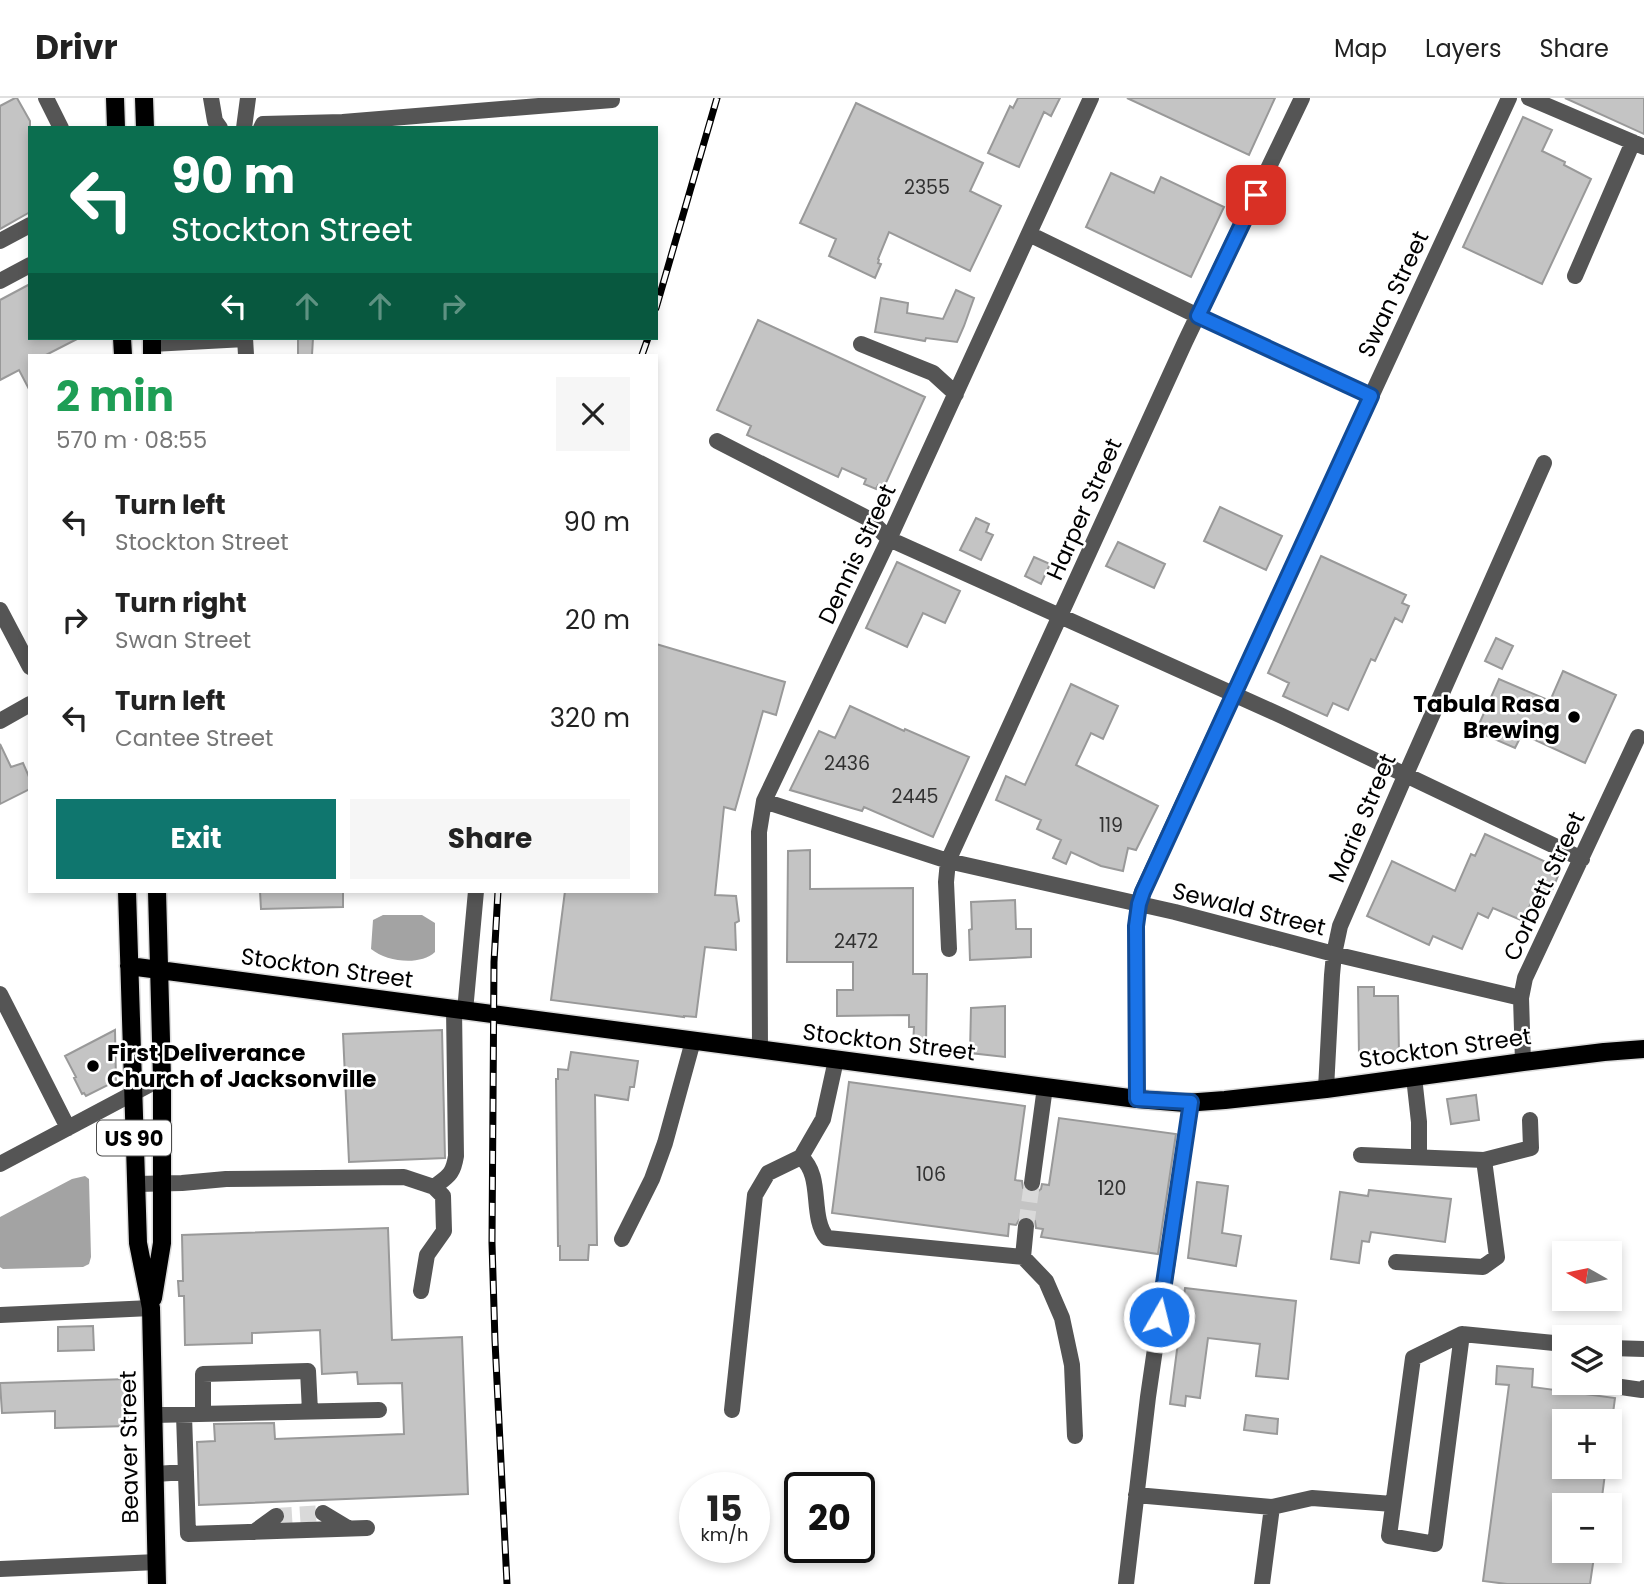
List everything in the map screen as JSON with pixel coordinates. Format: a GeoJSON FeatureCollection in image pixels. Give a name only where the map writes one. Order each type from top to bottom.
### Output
{"type":"FeatureCollection","features":[{"type":"Feature","properties":{"kind":"main road"},"geometry":{"type":"LineString","coordinates":[[115,98],[116,126]]}},
{"type":"Feature","properties":{"kind":"main road"},"geometry":{"type":"LineString","coordinates":[[144,98],[145,126]]}},
{"type":"Feature","properties":{"kind":"main road","name":"Beaver Street"},"geometry":{"type":"LineString","coordinates":[[127,893],[138,1242],[151,1308],[157,1584]]}},
{"type":"Feature","properties":{"kind":"main road","name":"Beaver Street"},"geometry":{"type":"LineString","coordinates":[[151,1308],[162,1243],[162,1078],[157,893]]}},
{"type":"Feature","properties":{"kind":"main road","name":"Stockton Street"},"geometry":{"type":"LineString","coordinates":[[129,966],[1137,1099],[1191,1102],[1326,1089],[1523,1062],[1644,1049]]}},
{"type":"Feature","properties":{"kind":"street"},"geometry":{"type":"LineString","coordinates":[[46,98],[60,126]]}},
{"type":"Feature","properties":{"kind":"street"},"geometry":{"type":"LineString","coordinates":[[211,98],[215,121],[219,126]]}},
{"type":"Feature","properties":{"kind":"street"},"geometry":{"type":"LineString","coordinates":[[244,126],[248,98]]}},
{"type":"Feature","properties":{"kind":"street","name":"Dennis Street"},"geometry":{"type":"LineString","coordinates":[[760,1050],[759,832],[764,801],[890,539],[1091,98]]}},
{"type":"Feature","properties":{"kind":"street","name":"Harper Street"},"geometry":{"type":"LineString","coordinates":[[950,949],[946,882],[948,861],[1198,316],[1302,98]]}},
{"type":"Feature","properties":{"kind":"street","name":"Swan Street"},"geometry":{"type":"LineString","coordinates":[[1137,1099],[1136,926],[1139,904],[1509,98]]}},
{"type":"Feature","properties":{"kind":"street"},"geometry":{"type":"LineString","coordinates":[[1529,98],[1640,145],[1575,276]]}},
{"type":"Feature","properties":{"kind":"street"},"geometry":{"type":"LineString","coordinates":[[262,126],[343,125],[612,100]]}},
{"type":"Feature","properties":{"kind":"street"},"geometry":{"type":"LineString","coordinates":[[0,241],[28,226]]}},
{"type":"Feature","properties":{"kind":"street"},"geometry":{"type":"LineString","coordinates":[[1029,234],[1371,396]]}},
{"type":"Feature","properties":{"kind":"street"},"geometry":{"type":"LineString","coordinates":[[0,281],[28,266]]}},
{"type":"Feature","properties":{"kind":"street"},"geometry":{"type":"LineString","coordinates":[[152,346],[193,340]]}},
{"type":"Feature","properties":{"kind":"street"},"geometry":{"type":"LineString","coordinates":[[209,340],[246,344]]}},
{"type":"Feature","properties":{"kind":"street"},"geometry":{"type":"LineString","coordinates":[[861,344],[933,373],[956,394]]}},
{"type":"Feature","properties":{"kind":"street"},"geometry":{"type":"LineString","coordinates":[[717,441],[869,519],[890,539],[1234,694],[1582,859]]}},
{"type":"Feature","properties":{"kind":"street","name":"Marie Street"},"geometry":{"type":"LineString","coordinates":[[1326,1089],[1334,954],[1340,926],[1544,463]]}},
{"type":"Feature","properties":{"kind":"street"},"geometry":{"type":"LineString","coordinates":[[0,610],[25,644]]}},
{"type":"Feature","properties":{"kind":"street"},"geometry":{"type":"LineString","coordinates":[[0,721],[28,705]]}},
{"type":"Feature","properties":{"kind":"street","name":"Corbett Street"},"geometry":{"type":"LineString","coordinates":[[1523,1062],[1521,998],[1525,978],[1639,737]]}},
{"type":"Feature","properties":{"kind":"street","name":"Sewald Street"},"geometry":{"type":"LineString","coordinates":[[764,801],[948,861],[1175,912],[1334,954],[1521,998]]}},
{"type":"Feature","properties":{"kind":"street"},"geometry":{"type":"LineString","coordinates":[[434,1187],[454,1169],[456,1156],[459,1010],[477,893]]}},
{"type":"Feature","properties":{"kind":"street"},"geometry":{"type":"LineString","coordinates":[[0,995],[68,1128]]}},
{"type":"Feature","properties":{"kind":"street"},"geometry":{"type":"LineString","coordinates":[[622,1239],[652,1179],[693,1041]]}},
{"type":"Feature","properties":{"kind":"street"},"geometry":{"type":"LineString","coordinates":[[732,1410],[755,1195],[768,1173],[801,1157],[824,1119],[835,1059]]}},
{"type":"Feature","properties":{"kind":"street"},"geometry":{"type":"LineString","coordinates":[[1414,1077],[1419,1122],[1419,1157]]}},
{"type":"Feature","properties":{"kind":"street"},"geometry":{"type":"LineString","coordinates":[[0,1164],[162,1078]]}},
{"type":"Feature","properties":{"kind":"street"},"geometry":{"type":"LineString","coordinates":[[1032,1182],[1045,1087]]}},
{"type":"Feature","properties":{"kind":"street"},"geometry":{"type":"LineString","coordinates":[[1126,1584],[1148,1397],[1191,1102]]}},
{"type":"Feature","properties":{"kind":"street"},"geometry":{"type":"LineString","coordinates":[[1361,1154],[1484,1160],[1531,1149],[1530,1120]]}},
{"type":"Feature","properties":{"kind":"street"},"geometry":{"type":"LineString","coordinates":[[801,1157],[808,1163],[812,1175],[820,1230],[827,1238],[1023,1257],[1046,1282],[1062,1318],[1072,1365],[1074,1436]]}},
{"type":"Feature","properties":{"kind":"street"},"geometry":{"type":"LineString","coordinates":[[1396,1262],[1483,1268],[1497,1257],[1484,1160]]}},
{"type":"Feature","properties":{"kind":"street"},"geometry":{"type":"LineString","coordinates":[[136,1184],[226,1179],[404,1177],[434,1187],[443,1196],[444,1231],[427,1255],[421,1291]]}},
{"type":"Feature","properties":{"kind":"street"},"geometry":{"type":"LineString","coordinates":[[1023,1257],[1026,1226]]}},
{"type":"Feature","properties":{"kind":"street"},"geometry":{"type":"LineString","coordinates":[[0,1315],[151,1308]]}},
{"type":"Feature","properties":{"kind":"street"},"geometry":{"type":"LineString","coordinates":[[1462,1334],[1435,1544],[1389,1536],[1413,1358],[1462,1334],[1552,1343]]}},
{"type":"Feature","properties":{"kind":"street"},"geometry":{"type":"LineString","coordinates":[[1622,1348],[1644,1349]]}},
{"type":"Feature","properties":{"kind":"street"},"geometry":{"type":"LineString","coordinates":[[203,1414],[203,1374],[308,1371],[310,1411]]}},
{"type":"Feature","properties":{"kind":"street"},"geometry":{"type":"LineString","coordinates":[[1622,1387],[1644,1388]]}},
{"type":"Feature","properties":{"kind":"street"},"geometry":{"type":"LineString","coordinates":[[153,1415],[379,1410]]}},
{"type":"Feature","properties":{"kind":"street"},"geometry":{"type":"LineString","coordinates":[[184,1415],[188,1534],[366,1528]]}},
{"type":"Feature","properties":{"kind":"street"},"geometry":{"type":"LineString","coordinates":[[155,1474],[186,1472]]}},
{"type":"Feature","properties":{"kind":"street"},"geometry":{"type":"LineString","coordinates":[[1136,1495],[1272,1507],[1312,1498],[1393,1504]]}},
{"type":"Feature","properties":{"kind":"street"},"geometry":{"type":"LineString","coordinates":[[1262,1584],[1272,1507]]}},
{"type":"Feature","properties":{"kind":"street"},"geometry":{"type":"LineString","coordinates":[[323,1513],[350,1529]]}},
{"type":"Feature","properties":{"kind":"street"},"geometry":{"type":"LineString","coordinates":[[254,1532],[276,1516]]}},
{"type":"Feature","properties":{"kind":"street"},"geometry":{"type":"LineString","coordinates":[[0,1569],[157,1562]]}},
{"type":"Feature","properties":{"kind":"shaded area"},"geometry":{"type":"Polygon","coordinates":[[[383,915],[422,915],[435,923],[435,952],[421,959],[403,961],[386,957],[371,949],[373,920],[383,915]]]}},
{"type":"Feature","properties":{"kind":"shaded area"},"geometry":{"type":"Polygon","coordinates":[[[85,1176],[89,1179],[89,1264],[83,1267],[0,1267],[0,1217],[72,1179],[85,1176]]]}},
{"type":"Feature","properties":{"kind":"building"},"geometry":{"type":"Polygon","coordinates":[[[17,98],[30,121],[30,126],[28,213],[0,229],[0,106],[17,98]]]}},
{"type":"Feature","properties":{"kind":"building"},"geometry":{"type":"Polygon","coordinates":[[[1018,98],[1060,98],[1051,116],[1044,112],[1019,167],[988,153],[1010,106],[1013,108],[1018,98]]]}},
{"type":"Feature","properties":{"kind":"building"},"geometry":{"type":"Polygon","coordinates":[[[1127,98],[1275,98],[1249,155],[1127,98]]]}},
{"type":"Feature","properties":{"kind":"building"},"geometry":{"type":"Polygon","coordinates":[[[1565,98],[1644,98],[1644,134],[1565,98]]]}},
{"type":"Feature","properties":{"kind":"building"},"geometry":{"type":"Polygon","coordinates":[[[856,103],[983,163],[970,191],[1001,206],[970,271],[889,232],[878,259],[881,264],[875,278],[829,256],[836,239],[800,223],[856,103]]]}},
{"type":"Feature","properties":{"kind":"building"},"geometry":{"type":"Polygon","coordinates":[[[1523,117],[1552,130],[1542,151],[1591,179],[1542,284],[1463,247],[1523,117]]]}},
{"type":"Feature","properties":{"kind":"building"},"geometry":{"type":"Polygon","coordinates":[[[1111,173],[1154,193],[1161,177],[1224,207],[1191,277],[1086,227],[1111,173]]]}},
{"type":"Feature","properties":{"kind":"building"},"geometry":{"type":"Polygon","coordinates":[[[28,285],[28,340],[75,340],[48,354],[28,354],[28,387],[19,370],[0,380],[0,300],[28,285]]]}},
{"type":"Feature","properties":{"kind":"building"},"geometry":{"type":"Polygon","coordinates":[[[956,290],[974,298],[957,342],[926,338],[925,341],[875,332],[881,298],[908,303],[907,313],[943,319],[956,290]]]}},
{"type":"Feature","properties":{"kind":"building"},"geometry":{"type":"Polygon","coordinates":[[[758,320],[925,397],[884,487],[878,485],[876,489],[864,484],[866,479],[842,468],[838,477],[747,435],[751,426],[717,410],[758,320]]]}},
{"type":"Feature","properties":{"kind":"building"},"geometry":{"type":"Polygon","coordinates":[[[298,340],[313,340],[312,354],[298,354],[298,340]]]}},
{"type":"Feature","properties":{"kind":"building"},"geometry":{"type":"Polygon","coordinates":[[[1220,507],[1282,536],[1266,570],[1204,541],[1220,507]]]}},
{"type":"Feature","properties":{"kind":"building"},"geometry":{"type":"Polygon","coordinates":[[[976,518],[989,524],[986,532],[993,535],[981,560],[960,550],[976,518]]]}},
{"type":"Feature","properties":{"kind":"building"},"geometry":{"type":"Polygon","coordinates":[[[1118,542],[1165,564],[1154,588],[1106,566],[1118,542]]]}},
{"type":"Feature","properties":{"kind":"building"},"geometry":{"type":"Polygon","coordinates":[[[1321,556],[1406,595],[1402,603],[1409,606],[1402,622],[1395,618],[1375,661],[1371,659],[1348,710],[1333,703],[1327,716],[1283,696],[1289,683],[1268,673],[1321,556]]]}},
{"type":"Feature","properties":{"kind":"building"},"geometry":{"type":"Polygon","coordinates":[[[1034,557],[1050,564],[1041,584],[1025,576],[1034,557]]]}},
{"type":"Feature","properties":{"kind":"building"},"geometry":{"type":"Polygon","coordinates":[[[897,562],[960,591],[945,623],[923,613],[907,647],[866,628],[897,562]]]}},
{"type":"Feature","properties":{"kind":"building"},"geometry":{"type":"Polygon","coordinates":[[[1496,638],[1513,646],[1502,669],[1485,661],[1496,638]]]}},
{"type":"Feature","properties":{"kind":"building"},"geometry":{"type":"Polygon","coordinates":[[[658,645],[785,682],[776,715],[763,711],[735,810],[724,807],[715,895],[736,896],[739,921],[735,923],[736,950],[705,947],[696,1017],[551,1000],[565,893],[658,893],[658,645]]]}},
{"type":"Feature","properties":{"kind":"building"},"geometry":{"type":"Polygon","coordinates":[[[1563,671],[1616,695],[1585,763],[1522,734],[1515,748],[1476,731],[1499,679],[1550,701],[1563,671]]]}},
{"type":"Feature","properties":{"kind":"building"},"geometry":{"type":"Polygon","coordinates":[[[1071,684],[1118,706],[1103,739],[1091,733],[1076,765],[1158,806],[1136,850],[1128,848],[1123,871],[1101,866],[1071,852],[1066,864],[1053,858],[1061,840],[1037,829],[1041,820],[996,800],[1006,776],[1025,785],[1071,684]]]}},
{"type":"Feature","properties":{"kind":"building"},"geometry":{"type":"Polygon","coordinates":[[[850,706],[969,757],[933,837],[864,807],[862,811],[790,790],[819,731],[835,738],[850,706]]]}},
{"type":"Feature","properties":{"kind":"building"},"geometry":{"type":"Polygon","coordinates":[[[0,744],[11,767],[23,763],[28,774],[28,790],[0,804],[0,744]]]}},
{"type":"Feature","properties":{"kind":"building"},"geometry":{"type":"Polygon","coordinates":[[[1485,834],[1561,869],[1550,895],[1541,891],[1539,895],[1535,894],[1523,921],[1493,908],[1488,918],[1478,913],[1462,949],[1433,936],[1429,945],[1367,916],[1392,861],[1455,891],[1471,854],[1475,856],[1485,834]]]}},
{"type":"Feature","properties":{"kind":"building"},"geometry":{"type":"Polygon","coordinates":[[[810,850],[810,889],[913,888],[913,974],[927,974],[926,1046],[913,1045],[914,1027],[909,1027],[909,1015],[837,1016],[837,990],[853,990],[853,962],[787,962],[788,851],[810,850]]]}},
{"type":"Feature","properties":{"kind":"building"},"geometry":{"type":"Polygon","coordinates":[[[260,893],[343,893],[343,907],[261,909],[260,893]]]}},
{"type":"Feature","properties":{"kind":"building"},"geometry":{"type":"Polygon","coordinates":[[[1015,900],[1016,929],[1031,929],[1031,957],[970,960],[971,902],[1015,900]]]}},
{"type":"Feature","properties":{"kind":"building"},"geometry":{"type":"Polygon","coordinates":[[[1358,987],[1374,987],[1374,996],[1398,996],[1399,1055],[1359,1055],[1358,987]]]}},
{"type":"Feature","properties":{"kind":"building"},"geometry":{"type":"Polygon","coordinates":[[[1005,1006],[1005,1057],[970,1053],[971,1008],[1005,1006]]]}},
{"type":"Feature","properties":{"kind":"building","name":"First Deliverance Church of Jacksonville"},"geometry":{"type":"Polygon","coordinates":[[[115,1030],[116,1081],[86,1096],[82,1094],[65,1056],[115,1030]]]}},
{"type":"Feature","properties":{"kind":"building"},"geometry":{"type":"Polygon","coordinates":[[[442,1030],[445,1158],[349,1162],[343,1034],[442,1030]]]}},
{"type":"Feature","properties":{"kind":"building"},"geometry":{"type":"Polygon","coordinates":[[[571,1052],[638,1061],[634,1087],[630,1087],[628,1100],[595,1095],[597,1245],[589,1245],[588,1260],[560,1260],[558,1246],[556,1079],[558,1069],[568,1070],[571,1052]]]}},
{"type":"Feature","properties":{"kind":"building"},"geometry":{"type":"Polygon","coordinates":[[[849,1082],[1025,1106],[1015,1180],[1022,1181],[1023,1188],[1030,1193],[1041,1189],[1042,1184],[1049,1185],[1059,1118],[1176,1134],[1158,1254],[1041,1237],[1043,1229],[1036,1228],[1035,1221],[1028,1216],[1021,1217],[1016,1225],[1009,1224],[1008,1236],[832,1213],[849,1082]]]}},
{"type":"Feature","properties":{"kind":"building"},"geometry":{"type":"Polygon","coordinates":[[[1476,1095],[1479,1120],[1451,1124],[1447,1099],[1476,1095]]]}},
{"type":"Feature","properties":{"kind":"building"},"geometry":{"type":"Polygon","coordinates":[[[1197,1182],[1228,1186],[1222,1233],[1241,1236],[1236,1266],[1188,1258],[1197,1182]]]}},
{"type":"Feature","properties":{"kind":"building"},"geometry":{"type":"Polygon","coordinates":[[[1369,1190],[1451,1199],[1445,1242],[1371,1232],[1369,1242],[1362,1241],[1359,1263],[1331,1259],[1340,1192],[1368,1196],[1369,1190]]]}},
{"type":"Feature","properties":{"kind":"building"},"geometry":{"type":"Polygon","coordinates":[[[388,1228],[392,1340],[462,1337],[468,1494],[199,1505],[197,1442],[215,1441],[214,1424],[274,1423],[275,1439],[404,1434],[402,1383],[358,1384],[357,1372],[322,1374],[320,1330],[252,1333],[252,1343],[185,1345],[184,1296],[179,1296],[178,1281],[183,1281],[182,1235],[388,1228]]]}},
{"type":"Feature","properties":{"kind":"building"},"geometry":{"type":"Polygon","coordinates":[[[1185,1288],[1296,1301],[1288,1379],[1256,1376],[1260,1344],[1208,1338],[1200,1398],[1186,1396],[1185,1406],[1170,1404],[1185,1288]]]}},
{"type":"Feature","properties":{"kind":"building"},"geometry":{"type":"Polygon","coordinates":[[[93,1326],[94,1350],[58,1351],[58,1327],[93,1326]]]}},
{"type":"Feature","properties":{"kind":"building"},"geometry":{"type":"Polygon","coordinates":[[[1497,1366],[1533,1369],[1532,1387],[1552,1390],[1552,1395],[1615,1398],[1614,1409],[1552,1409],[1552,1479],[1604,1479],[1603,1493],[1552,1493],[1552,1563],[1593,1563],[1590,1584],[1507,1584],[1483,1581],[1509,1385],[1496,1384],[1497,1366]]]}},
{"type":"Feature","properties":{"kind":"building"},"geometry":{"type":"Polygon","coordinates":[[[127,1379],[128,1426],[55,1428],[55,1411],[2,1413],[0,1383],[127,1379]]]}},
{"type":"Feature","properties":{"kind":"building"},"geometry":{"type":"Polygon","coordinates":[[[1246,1415],[1278,1419],[1277,1434],[1244,1430],[1246,1415]]]}},
{"type":"Feature","properties":{"kind":"tunnel"},"geometry":{"type":"LineString","coordinates":[[1026,1226],[1032,1183]]}},
{"type":"Feature","properties":{"kind":"tunnel"},"geometry":{"type":"LineString","coordinates":[[276,1516],[323,1513]]}},
{"type":"Feature","properties":{"kind":"railway"},"geometry":{"type":"LineString","coordinates":[[658,301],[717,98]]}},
{"type":"Feature","properties":{"kind":"railway"},"geometry":{"type":"LineString","coordinates":[[642,354],[647,340]]}},
{"type":"Feature","properties":{"kind":"railway"},"geometry":{"type":"LineString","coordinates":[[498,893],[494,962],[492,1243],[507,1584]]}},
{"type":"Feature","properties":{"kind":"place","name":"Tabula Rasa Brewing"},"geometry":{"type":"Point","coordinates":[1574,717]}},
{"type":"Feature","properties":{"kind":"place","name":"First Deliverance Church of Jacksonville"},"geometry":{"type":"Point","coordinates":[93,1066]}},
{"type":"Feature","properties":{"kind":"route"},"geometry":{"type":"LineString","coordinates":[[1159,1317],[1191,1102],[1137,1099],[1136,926],[1139,904],[1371,396],[1198,316],[1256,195]]}}]}
